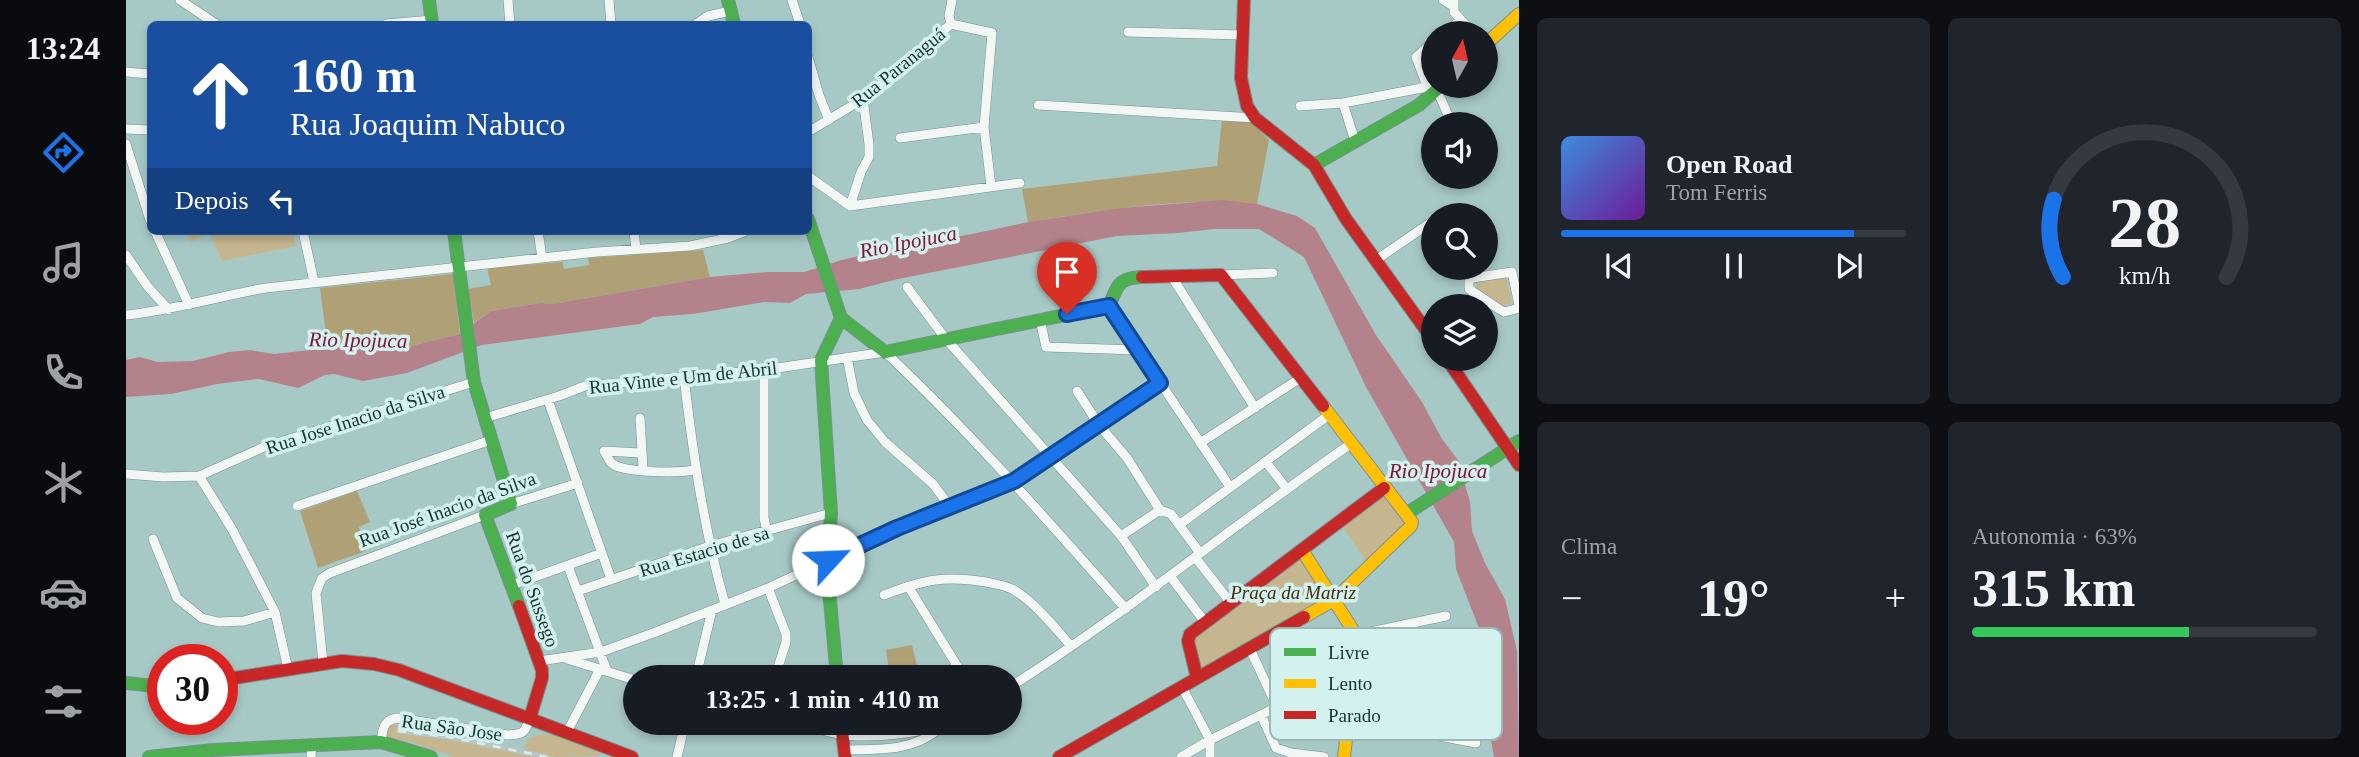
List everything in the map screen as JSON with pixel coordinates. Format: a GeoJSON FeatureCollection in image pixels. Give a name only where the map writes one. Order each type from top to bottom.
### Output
{"type":"FeatureCollection","features":[{"type":"Feature","properties":{"kind":"main road"},"geometry":{"type":"LineString","coordinates":[[429,0],[432,21]]}},
{"type":"Feature","properties":{"kind":"main road"},"geometry":{"type":"LineString","coordinates":[[1244,0],[1241,90],[1244,103],[1255,118],[1314,166],[1346,219],[1421,323]]}},
{"type":"Feature","properties":{"kind":"main road"},"geometry":{"type":"LineString","coordinates":[[1498,33],[1519,13]]}},
{"type":"Feature","properties":{"kind":"main road"},"geometry":{"type":"LineString","coordinates":[[1314,166],[1395,121],[1424,98]]}},
{"type":"Feature","properties":{"kind":"main road"},"geometry":{"type":"LineString","coordinates":[[812,230],[841,318],[885,352],[1109,306],[1118,285],[1126,278],[1221,275],[1384,488],[1410,511],[1411,526],[1334,600],[1286,628]]}},
{"type":"Feature","properties":{"kind":"main road"},"geometry":{"type":"LineString","coordinates":[[455,235],[474,382],[511,504]]}},
{"type":"Feature","properties":{"kind":"main road"},"geometry":{"type":"LineString","coordinates":[[836,665],[828,560],[831,513],[821,360],[841,318]]}},
{"type":"Feature","properties":{"kind":"main road"},"geometry":{"type":"LineString","coordinates":[[1456,371],[1514,444],[1519,465]]}},
{"type":"Feature","properties":{"kind":"main road"},"geometry":{"type":"LineString","coordinates":[[1410,511],[1514,444]]}},
{"type":"Feature","properties":{"kind":"main road"},"geometry":{"type":"LineString","coordinates":[[1197,678],[1188,638],[1204,621],[1384,488]]}},
{"type":"Feature","properties":{"kind":"main road","name":"Rua José Inacio da Silva"},"geometry":{"type":"LineString","coordinates":[[485,515],[511,504]]}},
{"type":"Feature","properties":{"kind":"main road","name":"Rua do Sussego"},"geometry":{"type":"LineString","coordinates":[[485,515],[539,660],[542,678],[530,718]]}},
{"type":"Feature","properties":{"kind":"main road"},"geometry":{"type":"LineString","coordinates":[[1302,550],[1352,628]]}},
{"type":"Feature","properties":{"kind":"main road"},"geometry":{"type":"LineString","coordinates":[[1059,757],[1270,637]]}},
{"type":"Feature","properties":{"kind":"main road"},"geometry":{"type":"LineString","coordinates":[[238,678],[342,661],[374,664],[399,670],[632,757]]}},
{"type":"Feature","properties":{"kind":"main road"},"geometry":{"type":"LineString","coordinates":[[126,683],[147,685]]}},
{"type":"Feature","properties":{"kind":"main road"},"geometry":{"type":"LineString","coordinates":[[842,735],[844,754]]}},
{"type":"Feature","properties":{"kind":"main road"},"geometry":{"type":"LineString","coordinates":[[149,757],[311,751],[381,742],[431,757]]}},
{"type":"Feature","properties":{"kind":"street"},"geometry":{"type":"LineString","coordinates":[[180,0],[212,21]]}},
{"type":"Feature","properties":{"kind":"street"},"geometry":{"type":"LineString","coordinates":[[508,0],[510,21]]}},
{"type":"Feature","properties":{"kind":"street"},"geometry":{"type":"LineString","coordinates":[[609,0],[611,21]]}},
{"type":"Feature","properties":{"kind":"street"},"geometry":{"type":"LineString","coordinates":[[792,0],[799,21]]}},
{"type":"Feature","properties":{"kind":"street"},"geometry":{"type":"LineString","coordinates":[[953,0],[948,16],[951,24],[992,32],[984,127],[992,186]]}},
{"type":"Feature","properties":{"kind":"street"},"geometry":{"type":"LineString","coordinates":[[1443,0],[1454,3],[1454,12],[1461,20]]}},
{"type":"Feature","properties":{"kind":"street"},"geometry":{"type":"LineString","coordinates":[[700,21],[729,6]]}},
{"type":"Feature","properties":{"kind":"street","name":"Rua Paranaguá"},"geometry":{"type":"LineString","coordinates":[[812,130],[863,99],[951,24]]}},
{"type":"Feature","properties":{"kind":"street"},"geometry":{"type":"LineString","coordinates":[[1128,32],[1243,36]]}},
{"type":"Feature","properties":{"kind":"street"},"geometry":{"type":"LineString","coordinates":[[812,71],[829,120]]}},
{"type":"Feature","properties":{"kind":"street"},"geometry":{"type":"LineString","coordinates":[[126,72],[147,74]]}},
{"type":"Feature","properties":{"kind":"street"},"geometry":{"type":"LineString","coordinates":[[1300,106],[1421,92]]}},
{"type":"Feature","properties":{"kind":"street"},"geometry":{"type":"LineString","coordinates":[[850,206],[869,157],[870,144],[863,99]]}},
{"type":"Feature","properties":{"kind":"street"},"geometry":{"type":"LineString","coordinates":[[1343,103],[1356,141]]}},
{"type":"Feature","properties":{"kind":"street"},"geometry":{"type":"LineString","coordinates":[[1038,105],[1255,118]]}},
{"type":"Feature","properties":{"kind":"street"},"geometry":{"type":"LineString","coordinates":[[900,138],[984,127]]}},
{"type":"Feature","properties":{"kind":"street"},"geometry":{"type":"LineString","coordinates":[[126,129],[147,131]]}},
{"type":"Feature","properties":{"kind":"street"},"geometry":{"type":"LineString","coordinates":[[126,144],[147,210]]}},
{"type":"Feature","properties":{"kind":"street"},"geometry":{"type":"LineString","coordinates":[[812,179],[850,206],[1020,183]]}},
{"type":"Feature","properties":{"kind":"street"},"geometry":{"type":"LineString","coordinates":[[1376,260],[1421,229]]}},
{"type":"Feature","properties":{"kind":"street"},"geometry":{"type":"LineString","coordinates":[[157,235],[189,305]]}},
{"type":"Feature","properties":{"kind":"street"},"geometry":{"type":"LineString","coordinates":[[304,235],[314,282]]}},
{"type":"Feature","properties":{"kind":"street"},"geometry":{"type":"LineString","coordinates":[[539,235],[542,258]]}},
{"type":"Feature","properties":{"kind":"street"},"geometry":{"type":"LineString","coordinates":[[634,235],[636,249]]}},
{"type":"Feature","properties":{"kind":"street"},"geometry":{"type":"LineString","coordinates":[[126,315],[169,310],[228,294],[314,282],[636,249],[690,246],[727,235]]}},
{"type":"Feature","properties":{"kind":"street"},"geometry":{"type":"LineString","coordinates":[[126,256],[148,287],[169,310]]}},
{"type":"Feature","properties":{"kind":"street"},"geometry":{"type":"LineString","coordinates":[[1512,272],[1519,307],[1504,312],[1469,289],[1469,281],[1472,278],[1512,272]]}},
{"type":"Feature","properties":{"kind":"street"},"geometry":{"type":"LineString","coordinates":[[1221,275],[1273,273]]}},
{"type":"Feature","properties":{"kind":"street"},"geometry":{"type":"LineString","coordinates":[[1172,277],[1255,408]]}},
{"type":"Feature","properties":{"kind":"street"},"geometry":{"type":"LineString","coordinates":[[906,288],[945,338],[1121,536],[1156,587]]}},
{"type":"Feature","properties":{"kind":"street"},"geometry":{"type":"LineString","coordinates":[[1109,306],[1230,487]]}},
{"type":"Feature","properties":{"kind":"street"},"geometry":{"type":"LineString","coordinates":[[1040,319],[1045,346],[1049,348],[1136,350]]}},
{"type":"Feature","properties":{"kind":"street"},"geometry":{"type":"LineString","coordinates":[[885,352],[928,392],[1014,481],[1126,609]]}},
{"type":"Feature","properties":{"kind":"street","name":"Rua Vinte e Um de Abril"},"geometry":{"type":"LineString","coordinates":[[485,418],[585,386],[764,370],[885,352]]}},
{"type":"Feature","properties":{"kind":"street"},"geometry":{"type":"LineString","coordinates":[[847,357],[854,393],[867,420],[885,442],[933,484],[950,507]]}},
{"type":"Feature","properties":{"kind":"street"},"geometry":{"type":"LineString","coordinates":[[764,370],[764,518],[767,532]]}},
{"type":"Feature","properties":{"kind":"street"},"geometry":{"type":"LineString","coordinates":[[684,377],[695,470],[710,546],[726,604]]}},
{"type":"Feature","properties":{"kind":"street"},"geometry":{"type":"LineString","coordinates":[[1200,443],[1299,379]]}},
{"type":"Feature","properties":{"kind":"street","name":"Rua Jose Inacio da Silva"},"geometry":{"type":"LineString","coordinates":[[200,476],[264,447],[474,382]]}},
{"type":"Feature","properties":{"kind":"street"},"geometry":{"type":"LineString","coordinates":[[539,660],[601,652],[768,588],[897,528],[1014,481],[1160,383]]}},
{"type":"Feature","properties":{"kind":"street"},"geometry":{"type":"LineString","coordinates":[[1077,391],[1099,425],[1127,458],[1160,510],[1171,514],[1179,525],[1230,602]]}},
{"type":"Feature","properties":{"kind":"street"},"geometry":{"type":"LineString","coordinates":[[548,400],[611,579]]}},
{"type":"Feature","properties":{"kind":"street"},"geometry":{"type":"LineString","coordinates":[[1179,525],[1329,415]]}},
{"type":"Feature","properties":{"kind":"street"},"geometry":{"type":"LineString","coordinates":[[640,418],[643,469]]}},
{"type":"Feature","properties":{"kind":"street"},"geometry":{"type":"LineString","coordinates":[[297,506],[491,440]]}},
{"type":"Feature","properties":{"kind":"street"},"geometry":{"type":"LineString","coordinates":[[1022,679],[1126,609],[1286,488],[1352,443]]}},
{"type":"Feature","properties":{"kind":"street"},"geometry":{"type":"LineString","coordinates":[[640,453],[604,450],[613,465],[677,473],[695,470]]}},
{"type":"Feature","properties":{"kind":"street"},"geometry":{"type":"LineString","coordinates":[[1266,462],[1286,488]]}},
{"type":"Feature","properties":{"kind":"street"},"geometry":{"type":"LineString","coordinates":[[126,474],[200,476],[232,529],[275,612],[288,669]]}},
{"type":"Feature","properties":{"kind":"street","name":"Rua José Inacio da Silva"},"geometry":{"type":"LineString","coordinates":[[511,504],[578,483]]}},
{"type":"Feature","properties":{"kind":"street"},"geometry":{"type":"LineString","coordinates":[[1121,536],[1160,510]]}},
{"type":"Feature","properties":{"kind":"street","name":"Rua Estacio de sa"},"geometry":{"type":"LineString","coordinates":[[578,591],[710,546],[831,513]]}},
{"type":"Feature","properties":{"kind":"street","name":"Rua José Inacio da Silva"},"geometry":{"type":"LineString","coordinates":[[323,663],[316,593],[322,578],[485,515]]}},
{"type":"Feature","properties":{"kind":"street"},"geometry":{"type":"LineString","coordinates":[[153,539],[177,598],[202,618],[218,622],[244,621],[275,612]]}},
{"type":"Feature","properties":{"kind":"street"},"geometry":{"type":"LineString","coordinates":[[512,585],[602,554]]}},
{"type":"Feature","properties":{"kind":"street"},"geometry":{"type":"LineString","coordinates":[[567,732],[604,670],[601,652],[569,566]]}},
{"type":"Feature","properties":{"kind":"street"},"geometry":{"type":"LineString","coordinates":[[1170,576],[1204,621]]}},
{"type":"Feature","properties":{"kind":"street"},"geometry":{"type":"LineString","coordinates":[[884,595],[940,578],[979,581],[1007,587],[1022,596],[1071,646]]}},
{"type":"Feature","properties":{"kind":"street"},"geometry":{"type":"LineString","coordinates":[[908,586],[957,665]]}},
{"type":"Feature","properties":{"kind":"street"},"geometry":{"type":"LineString","coordinates":[[768,588],[786,634],[779,665]]}},
{"type":"Feature","properties":{"kind":"street"},"geometry":{"type":"LineString","coordinates":[[699,665],[712,610]]}},
{"type":"Feature","properties":{"kind":"street"},"geometry":{"type":"LineString","coordinates":[[1389,628],[1446,616]]}},
{"type":"Feature","properties":{"kind":"street"},"geometry":{"type":"LineString","coordinates":[[1250,649],[1270,690]]}},
{"type":"Feature","properties":{"kind":"street"},"geometry":{"type":"LineString","coordinates":[[562,657],[623,676]]}},
{"type":"Feature","properties":{"kind":"street"},"geometry":{"type":"LineString","coordinates":[[1182,687],[1209,740],[1210,757]]}},
{"type":"Feature","properties":{"kind":"street"},"geometry":{"type":"LineString","coordinates":[[1181,757],[1209,740],[1270,711]]}},
{"type":"Feature","properties":{"kind":"street"},"geometry":{"type":"LineString","coordinates":[[1261,715],[1270,735]]}},
{"type":"Feature","properties":{"kind":"street","name":"Rua São Jose"},"geometry":{"type":"LineString","coordinates":[[381,742],[385,723],[389,719],[507,735],[525,731],[530,718]]}},
{"type":"Feature","properties":{"kind":"street"},"geometry":{"type":"LineString","coordinates":[[677,757],[682,735]]}},
{"type":"Feature","properties":{"kind":"street"},"geometry":{"type":"LineString","coordinates":[[844,754],[906,746],[931,735]]}},
{"type":"Feature","properties":{"kind":"street"},"geometry":{"type":"LineString","coordinates":[[1272,740],[1276,748],[1292,754],[1324,757]]}},
{"type":"Feature","properties":{"kind":"street"},"geometry":{"type":"LineString","coordinates":[[1460,740],[1476,743]]}},
{"type":"Feature","properties":{"kind":"green space"},"geometry":{"type":"Polygon","coordinates":[[[187,235],[208,235],[190,242],[187,235]]]}},
{"type":"Feature","properties":{"kind":"green space"},"geometry":{"type":"Polygon","coordinates":[[[210,235],[294,235],[296,246],[222,261],[210,235]]]}},
{"type":"Feature","properties":{"kind":"green space"},"geometry":{"type":"Polygon","coordinates":[[[1506,277],[1512,303],[1499,306],[1498,294],[1478,292],[1476,282],[1506,277]]]}},
{"type":"Feature","properties":{"kind":"green space"},"geometry":{"type":"Polygon","coordinates":[[[1383,494],[1408,524],[1367,562],[1342,526],[1383,494]]]}},
{"type":"Feature","properties":{"kind":"green space","name":"Praça da Matriz"},"geometry":{"type":"Polygon","coordinates":[[[1300,557],[1327,598],[1275,628],[1270,628],[1270,631],[1200,671],[1193,638],[1300,557]]]}},
{"type":"Feature","properties":{"kind":"green space"},"geometry":{"type":"Polygon","coordinates":[[[392,724],[484,739],[484,743],[524,752],[526,741],[534,736],[551,735],[568,739],[600,753],[599,756],[555,757],[537,754],[547,757],[454,757],[411,742],[386,738],[386,732],[392,724]]]}},
{"type":"Feature","properties":{"kind":"shaded area"},"geometry":{"type":"Polygon","coordinates":[[[1222,119],[1252,122],[1269,140],[1257,204],[1171,203],[1028,222],[1022,189],[1217,166],[1222,119]]]}},
{"type":"Feature","properties":{"kind":"shaded area"},"geometry":{"type":"Polygon","coordinates":[[[703,250],[710,277],[553,304],[541,303],[491,311],[474,323],[468,289],[491,285],[487,268],[563,262],[564,269],[589,265],[588,258],[703,250]]]}},
{"type":"Feature","properties":{"kind":"shaded area"},"geometry":{"type":"Polygon","coordinates":[[[453,274],[460,334],[403,348],[347,346],[328,349],[320,288],[453,274]]]}},
{"type":"Feature","properties":{"kind":"shaded area"},"geometry":{"type":"Polygon","coordinates":[[[357,491],[370,522],[359,527],[366,551],[318,568],[300,511],[357,491]]]}},
{"type":"Feature","properties":{"kind":"shaded area"},"geometry":{"type":"Polygon","coordinates":[[[912,645],[917,665],[888,665],[886,650],[912,645]]]}},
{"type":"Feature","properties":{"kind":"water","name":"Rio Ipojuca"},"geometry":{"type":"Polygon","coordinates":[[[1223,200],[1257,204],[1297,216],[1315,228],[1376,335],[1458,460],[1470,502],[1472,531],[1485,563],[1505,599],[1517,651],[1519,757],[1494,757],[1491,740],[1502,740],[1502,628],[1479,628],[1456,569],[1454,542],[1366,387],[1304,257],[1259,229],[1214,229],[1117,236],[859,289],[806,294],[790,303],[764,302],[693,314],[653,317],[640,324],[482,345],[407,373],[363,381],[334,374],[325,375],[298,388],[259,379],[217,384],[171,394],[126,397],[126,360],[140,357],[158,362],[193,361],[250,350],[274,354],[347,346],[403,348],[460,334],[491,311],[541,303],[553,304],[710,277],[804,272],[887,249],[1028,222],[1121,208],[1223,200]]]}},
{"type":"Feature","properties":{"kind":"railway"},"geometry":{"type":"LineString","coordinates":[[398,731],[449,737],[547,757]]}},
{"type":"Feature","properties":{"kind":"traffic: fast"},"geometry":{"type":"LineString","coordinates":[[429,0],[432,21]]}},
{"type":"Feature","properties":{"kind":"traffic: fast"},"geometry":{"type":"LineString","coordinates":[[728,0],[733,21]]}},
{"type":"Feature","properties":{"kind":"traffic: fast"},"geometry":{"type":"LineString","coordinates":[[1314,165],[1427,98]]}},
{"type":"Feature","properties":{"kind":"traffic: fast"},"geometry":{"type":"LineString","coordinates":[[812,231],[841,318],[885,352],[1109,306],[1123,281],[1142,277]]}},
{"type":"Feature","properties":{"kind":"traffic: fast"},"geometry":{"type":"LineString","coordinates":[[455,235],[474,382],[511,504],[485,515],[519,606]]}},
{"type":"Feature","properties":{"kind":"traffic: fast"},"geometry":{"type":"LineString","coordinates":[[836,665],[829,590],[831,513],[821,360],[841,318]]}},
{"type":"Feature","properties":{"kind":"traffic: fast"},"geometry":{"type":"LineString","coordinates":[[1406,514],[1519,441]]}},
{"type":"Feature","properties":{"kind":"traffic: fast"},"geometry":{"type":"LineString","coordinates":[[126,683],[147,685]]}},
{"type":"Feature","properties":{"kind":"traffic: fast"},"geometry":{"type":"LineString","coordinates":[[149,757],[213,750],[381,742],[431,757]]}},
{"type":"Feature","properties":{"kind":"traffic: slow"},"geometry":{"type":"LineString","coordinates":[[1498,33],[1519,14]]}},
{"type":"Feature","properties":{"kind":"traffic: slow"},"geometry":{"type":"LineString","coordinates":[[1304,617],[1334,600],[1411,526],[1412,522],[1323,406]]}},
{"type":"Feature","properties":{"kind":"traffic: slow"},"geometry":{"type":"LineString","coordinates":[[1302,550],[1352,628]]}},
{"type":"Feature","properties":{"kind":"traffic: slow"},"geometry":{"type":"LineString","coordinates":[[1344,757],[1346,740]]}},
{"type":"Feature","properties":{"kind":"traffic: jam"},"geometry":{"type":"LineString","coordinates":[[1244,0],[1241,78],[1247,106],[1255,118],[1314,165],[1346,219],[1421,323]]}},
{"type":"Feature","properties":{"kind":"traffic: jam"},"geometry":{"type":"LineString","coordinates":[[1142,277],[1221,275],[1323,406]]}},
{"type":"Feature","properties":{"kind":"traffic: jam"},"geometry":{"type":"LineString","coordinates":[[1455,371],[1519,465]]}},
{"type":"Feature","properties":{"kind":"traffic: jam"},"geometry":{"type":"LineString","coordinates":[[1197,678],[1188,641],[1190,634],[1384,488]]}},
{"type":"Feature","properties":{"kind":"traffic: jam"},"geometry":{"type":"LineString","coordinates":[[519,606],[542,670],[530,718]]}},
{"type":"Feature","properties":{"kind":"traffic: jam"},"geometry":{"type":"LineString","coordinates":[[1285,628],[1304,617]]}},
{"type":"Feature","properties":{"kind":"traffic: jam"},"geometry":{"type":"LineString","coordinates":[[1059,757],[1270,636]]}},
{"type":"Feature","properties":{"kind":"traffic: jam"},"geometry":{"type":"LineString","coordinates":[[238,677],[342,661],[374,664],[399,670],[632,757]]}},
{"type":"Feature","properties":{"kind":"traffic: jam"},"geometry":{"type":"LineString","coordinates":[[842,735],[845,757]]}},
{"type":"Feature","properties":{"kind":"route"},"geometry":{"type":"LineString","coordinates":[[828,560],[897,528],[1014,481],[1160,383],[1109,306],[1067,314]]}}]}
